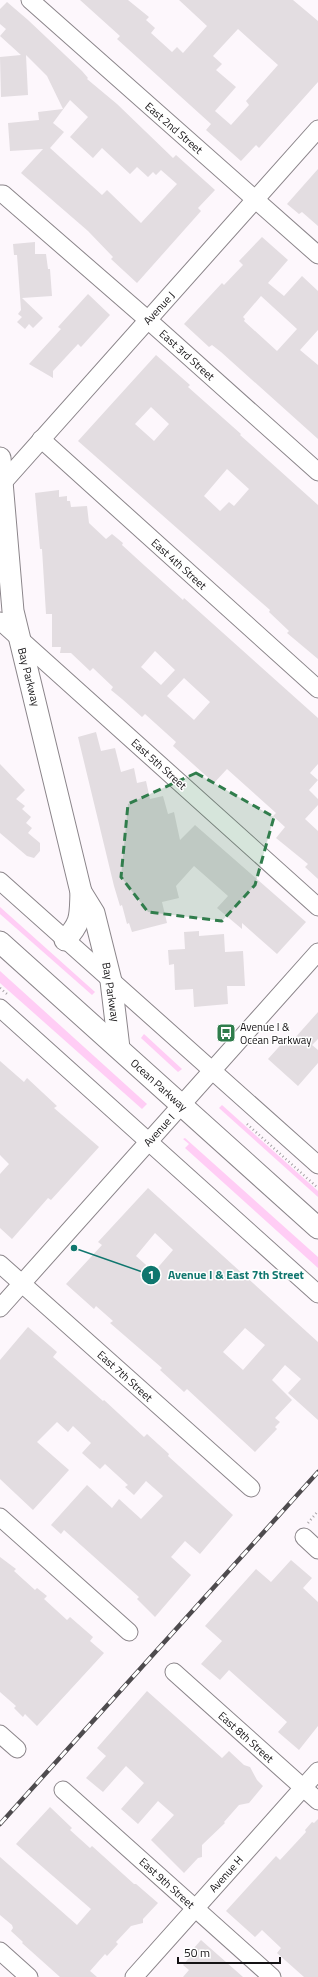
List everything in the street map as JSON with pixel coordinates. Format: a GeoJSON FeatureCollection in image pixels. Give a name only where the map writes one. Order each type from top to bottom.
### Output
{"type":"FeatureCollection","features":[{"type":"Feature","properties":{"kind":"main road","name":"Bay Parkway"},"geometry":{"type":"LineString","coordinates":[[0,458],[1,485],[13,611],[81,892],[80,920],[66,940]]}},
{"type":"Feature","properties":{"kind":"main road","name":"Bay Parkway"},"geometry":{"type":"LineString","coordinates":[[81,892],[94,913],[111,981],[119,1048]]}},
{"type":"Feature","properties":{"kind":"main road","name":"Ocean Parkway"},"geometry":{"type":"LineString","coordinates":[[0,942],[318,1228]]}},
{"type":"Feature","properties":{"kind":"street","name":"East 2nd Street"},"geometry":{"type":"LineString","coordinates":[[30,0],[318,256]]}},
{"type":"Feature","properties":{"kind":"street","name":"Avenue J"},"geometry":{"type":"LineString","coordinates":[[1,485],[318,129]]}},
{"type":"Feature","properties":{"kind":"street","name":"East 3rd Street"},"geometry":{"type":"LineString","coordinates":[[0,194],[4,194],[318,472]]}},
{"type":"Feature","properties":{"kind":"street","name":"East 4th Street"},"geometry":{"type":"LineString","coordinates":[[41,439],[318,689]]}},
{"type":"Feature","properties":{"kind":"street","name":"East 5th Street"},"geometry":{"type":"LineString","coordinates":[[0,621],[318,907]]}},
{"type":"Feature","properties":{"kind":"street"},"geometry":{"type":"LineString","coordinates":[[0,881],[318,1165]]}},
{"type":"Feature","properties":{"kind":"street","name":"Avenue I"},"geometry":{"type":"LineString","coordinates":[[0,1308],[318,952]]}},
{"type":"Feature","properties":{"kind":"street"},"geometry":{"type":"LineString","coordinates":[[0,1008],[318,1294]]}},
{"type":"Feature","properties":{"kind":"street","name":"East 7th Street"},"geometry":{"type":"LineString","coordinates":[[0,1264],[251,1488]]}},
{"type":"Feature","properties":{"kind":"street"},"geometry":{"type":"LineString","coordinates":[[0,1516],[129,1632]]}},
{"type":"Feature","properties":{"kind":"street"},"geometry":{"type":"LineString","coordinates":[[305,1530],[318,1550]]}},
{"type":"Feature","properties":{"kind":"street","name":"East 8th Street"},"geometry":{"type":"LineString","coordinates":[[174,1672],[318,1801]]}},
{"type":"Feature","properties":{"kind":"street"},"geometry":{"type":"LineString","coordinates":[[0,1734],[17,1749]]}},
{"type":"Feature","properties":{"kind":"street","name":"Avenue H"},"geometry":{"type":"LineString","coordinates":[[134,1977],[318,1771]]}},
{"type":"Feature","properties":{"kind":"street","name":"East 9th Street"},"geometry":{"type":"LineString","coordinates":[[63,1790],[272,1977]]}},
{"type":"Feature","properties":{"kind":"street"},"geometry":{"type":"LineString","coordinates":[[0,1951],[29,1977]]}},
{"type":"Feature","properties":{"kind":"path"},"geometry":{"type":"LineString","coordinates":[[305,1530],[318,1511]]}},
{"type":"Feature","properties":{"kind":"highlighted area"},"geometry":{"type":"Polygon","coordinates":[[[196,773],[274,817],[255,885],[222,921],[148,912],[121,877],[128,804],[196,773]]]}},
{"type":"Feature","properties":{"kind":"shaded area"},"geometry":{"type":"Polygon","coordinates":[[[0,907],[95,992],[92,995],[0,914],[0,907]]]}},
{"type":"Feature","properties":{"kind":"shaded area"},"geometry":{"type":"Polygon","coordinates":[[[0,971],[147,1104],[142,1109],[0,983],[0,971]]]}},
{"type":"Feature","properties":{"kind":"shaded area"},"geometry":{"type":"Polygon","coordinates":[[[144,1034],[182,1069],[178,1072],[141,1038],[144,1034]]]}},
{"type":"Feature","properties":{"kind":"shaded area"},"geometry":{"type":"Polygon","coordinates":[[[222,1105],[318,1191],[318,1197],[219,1108],[222,1105]]]}},
{"type":"Feature","properties":{"kind":"shaded area"},"geometry":{"type":"Polygon","coordinates":[[[185,1138],[318,1257],[318,1268],[185,1148],[189,1144],[183,1139],[185,1138]]]}},
{"type":"Feature","properties":{"kind":"building"},"geometry":{"type":"Polygon","coordinates":[[[80,0],[128,0],[149,17],[146,20],[155,28],[151,33],[172,52],[177,47],[183,53],[207,26],[179,0],[293,0],[318,21],[318,82],[259,148],[256,145],[241,161],[206,130],[211,124],[117,39],[120,36],[80,0]],[[238,29],[213,56],[222,64],[216,70],[236,87],[215,111],[231,125],[249,105],[246,101],[278,65],[238,29]]]}},
{"type":"Feature","properties":{"kind":"building"},"geometry":{"type":"Polygon","coordinates":[[[7,2],[82,71],[88,78],[87,79],[117,104],[173,158],[176,155],[215,190],[198,208],[201,211],[137,283],[111,259],[113,257],[88,231],[21,173],[43,149],[10,151],[8,123],[39,120],[38,112],[63,109],[47,76],[26,55],[28,95],[1,97],[0,57],[21,55],[0,36],[6,29],[0,24],[0,9],[7,2]],[[70,100],[53,123],[64,132],[50,148],[102,195],[107,190],[141,223],[177,184],[161,170],[156,175],[153,172],[148,177],[137,167],[130,174],[102,148],[93,158],[70,137],[88,117],[70,100]]]}},
{"type":"Feature","properties":{"kind":"building"},"geometry":{"type":"Polygon","coordinates":[[[318,169],[318,226],[302,212],[299,214],[287,204],[318,169]]]}},
{"type":"Feature","properties":{"kind":"building"},"geometry":{"type":"Polygon","coordinates":[[[262,237],[288,260],[268,283],[284,296],[302,276],[318,291],[318,330],[300,350],[318,365],[318,439],[221,352],[212,345],[209,347],[184,324],[222,283],[224,285],[243,265],[239,261],[262,237]],[[261,296],[243,317],[245,319],[244,321],[277,351],[297,329],[261,296]]]}},
{"type":"Feature","properties":{"kind":"building"},"geometry":{"type":"Polygon","coordinates":[[[35,242],[35,254],[46,254],[48,269],[50,269],[52,296],[22,298],[43,318],[33,328],[29,324],[25,329],[17,322],[22,317],[18,314],[21,310],[17,255],[14,255],[13,244],[35,242]]]}},
{"type":"Feature","properties":{"kind":"building"},"geometry":{"type":"Polygon","coordinates":[[[88,294],[110,315],[81,347],[78,344],[53,371],[53,378],[29,364],[61,329],[58,327],[88,294]]]}},
{"type":"Feature","properties":{"kind":"building"},"geometry":{"type":"Polygon","coordinates":[[[156,355],[190,385],[188,387],[318,505],[318,659],[287,633],[289,631],[269,612],[270,610],[78,441],[156,355]],[[151,407],[135,424],[154,441],[169,424],[151,407]],[[227,469],[204,496],[220,511],[229,502],[234,506],[249,489],[227,469]]]}},
{"type":"Feature","properties":{"kind":"building"},"geometry":{"type":"Polygon","coordinates":[[[59,490],[59,497],[67,496],[67,501],[70,501],[71,507],[87,506],[89,523],[106,539],[112,534],[123,543],[122,545],[145,566],[183,600],[184,598],[318,718],[318,764],[310,773],[318,780],[309,790],[318,799],[318,805],[305,819],[318,831],[318,879],[305,867],[308,864],[276,838],[285,827],[273,816],[276,813],[227,769],[214,783],[173,746],[176,742],[145,714],[142,717],[111,690],[113,687],[93,668],[90,671],[71,653],[60,653],[61,647],[52,647],[52,614],[46,614],[42,549],[40,549],[35,493],[59,490]],[[155,651],[141,667],[161,685],[175,670],[155,651]],[[184,678],[167,696],[194,720],[210,702],[184,678]]]}},
{"type":"Feature","properties":{"kind":"building"},"geometry":{"type":"Polygon","coordinates":[[[96,732],[101,751],[115,748],[121,772],[134,768],[137,783],[146,781],[150,799],[163,796],[168,814],[174,812],[180,840],[195,825],[306,922],[277,954],[242,923],[242,929],[217,908],[228,896],[194,866],[176,886],[179,898],[162,902],[167,923],[132,932],[129,923],[127,924],[122,905],[120,906],[114,886],[78,737],[96,732]]]}},
{"type":"Feature","properties":{"kind":"building"},"geometry":{"type":"Polygon","coordinates":[[[0,764],[25,790],[16,799],[25,806],[22,809],[31,817],[26,823],[32,828],[28,833],[40,843],[40,851],[34,858],[27,856],[0,833],[0,764]]]}},
{"type":"Feature","properties":{"kind":"building"},"geometry":{"type":"Polygon","coordinates":[[[199,931],[199,936],[224,934],[225,952],[243,951],[245,986],[227,986],[228,1004],[194,1007],[193,989],[175,990],[174,964],[169,965],[168,950],[185,949],[184,932],[199,931]]]}},
{"type":"Feature","properties":{"kind":"building"},"geometry":{"type":"Polygon","coordinates":[[[318,1012],[318,1039],[312,1045],[318,1050],[318,1063],[298,1086],[268,1059],[286,1039],[289,1042],[293,1038],[294,1039],[318,1012]]]}},
{"type":"Feature","properties":{"kind":"building"},"geometry":{"type":"Polygon","coordinates":[[[0,1061],[24,1082],[27,1078],[57,1106],[54,1108],[99,1147],[51,1200],[48,1198],[12,1239],[0,1228],[0,1174],[9,1164],[0,1155],[0,1061]]]}},
{"type":"Feature","properties":{"kind":"building"},"geometry":{"type":"Polygon","coordinates":[[[148,1188],[318,1342],[318,1420],[288,1393],[301,1379],[285,1365],[272,1380],[292,1400],[275,1418],[280,1422],[275,1427],[277,1429],[255,1452],[187,1389],[184,1392],[160,1370],[162,1368],[110,1323],[113,1321],[96,1306],[94,1309],[66,1284],[102,1245],[98,1242],[148,1188]],[[155,1233],[136,1256],[154,1272],[173,1250],[155,1233]],[[245,1328],[223,1352],[243,1370],[265,1345],[245,1328]]]}},
{"type":"Feature","properties":{"kind":"building"},"geometry":{"type":"Polygon","coordinates":[[[28,1327],[57,1352],[53,1357],[103,1401],[104,1400],[144,1437],[147,1434],[169,1454],[168,1456],[233,1515],[200,1554],[185,1541],[171,1557],[191,1575],[155,1617],[137,1599],[139,1597],[64,1530],[61,1534],[51,1525],[87,1485],[112,1508],[119,1499],[141,1519],[163,1496],[146,1481],[134,1495],[125,1487],[128,1485],[105,1464],[100,1469],[82,1453],[91,1443],[73,1426],[68,1432],[57,1422],[37,1442],[69,1470],[33,1510],[0,1479],[0,1360],[28,1327]]]}},
{"type":"Feature","properties":{"kind":"building"},"geometry":{"type":"Polygon","coordinates":[[[0,1557],[16,1569],[14,1571],[35,1590],[37,1588],[47,1596],[44,1599],[67,1620],[70,1617],[93,1637],[90,1641],[104,1653],[37,1726],[25,1714],[23,1717],[14,1708],[16,1706],[0,1692],[0,1557]]]}},
{"type":"Feature","properties":{"kind":"building"},"geometry":{"type":"Polygon","coordinates":[[[291,1560],[312,1578],[303,1588],[318,1602],[318,1726],[299,1750],[278,1732],[287,1722],[229,1670],[220,1680],[201,1664],[222,1641],[205,1626],[256,1569],[271,1582],[291,1560]]]}},
{"type":"Feature","properties":{"kind":"building"},"geometry":{"type":"Polygon","coordinates":[[[147,1691],[222,1758],[229,1751],[244,1765],[250,1767],[257,1780],[263,1786],[249,1803],[239,1805],[224,1822],[225,1823],[202,1845],[202,1857],[198,1858],[184,1873],[151,1840],[174,1815],[158,1801],[138,1824],[121,1809],[144,1783],[126,1766],[103,1792],[86,1778],[106,1756],[97,1748],[147,1691]]]}},
{"type":"Feature","properties":{"kind":"building"},"geometry":{"type":"Polygon","coordinates":[[[50,1807],[72,1828],[70,1830],[90,1848],[92,1846],[134,1884],[136,1884],[158,1903],[143,1919],[143,1923],[131,1926],[116,1942],[118,1944],[107,1956],[105,1954],[90,1971],[97,1977],[60,1977],[22,1943],[23,1942],[11,1931],[13,1928],[12,1925],[0,1915],[0,1857],[77,1925],[91,1909],[16,1844],[50,1807]]]}},
{"type":"Feature","properties":{"kind":"building"},"geometry":{"type":"Polygon","coordinates":[[[318,1819],[318,1977],[304,1977],[277,1953],[281,1948],[262,1930],[255,1937],[226,1911],[276,1856],[280,1860],[306,1832],[305,1830],[312,1822],[314,1823],[318,1819]]]}},
{"type":"Feature","properties":{"kind":"building"},"geometry":{"type":"Polygon","coordinates":[[[201,1940],[243,1977],[183,1977],[189,1970],[183,1965],[189,1958],[187,1956],[201,1940]]]}},
{"type":"Feature","properties":{"kind":"railway"},"geometry":{"type":"LineString","coordinates":[[0,1824],[318,1472]]}},
{"type":"Feature","properties":{"kind":"place","name":"Avenue I & Ocean Parkway"},"geometry":{"type":"Point","coordinates":[226,1033]}},
{"type":"Feature","properties":{"kind":"place","name":"Avenue I & East 7th Street"},"geometry":{"type":"Point","coordinates":[74,1248]}}]}
